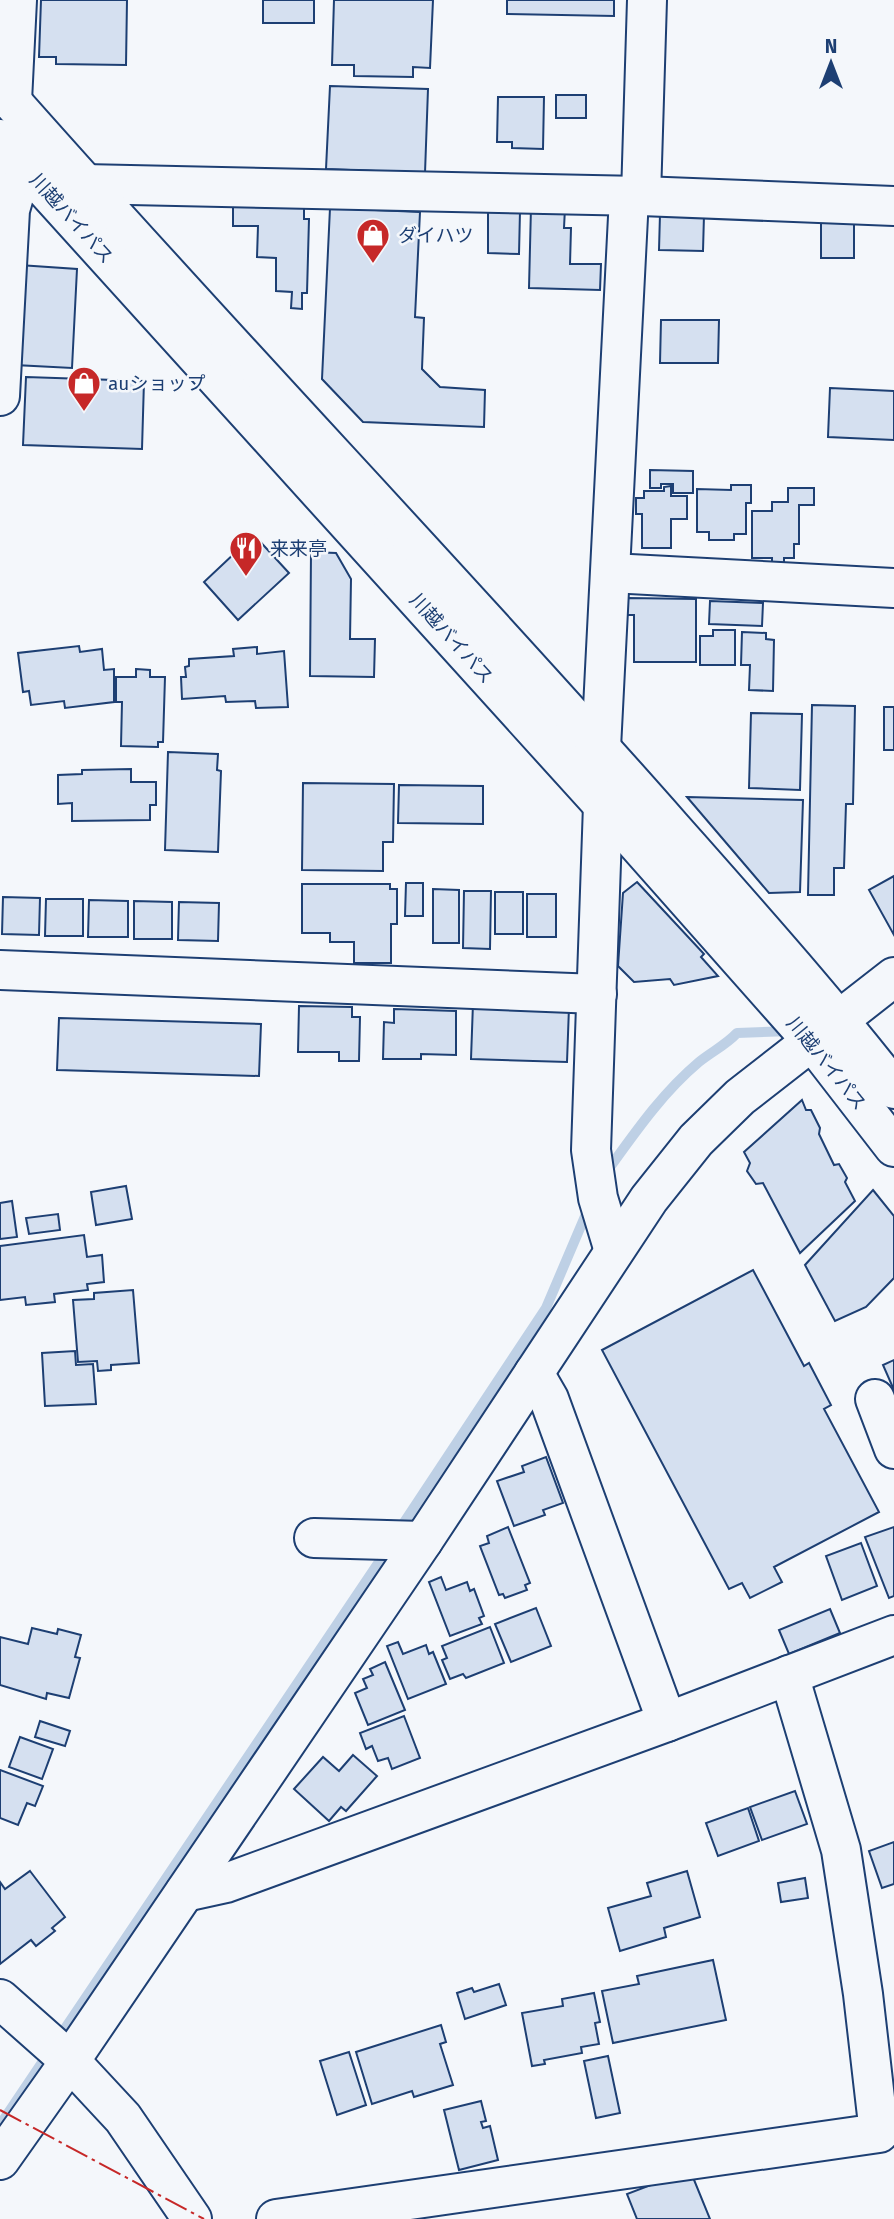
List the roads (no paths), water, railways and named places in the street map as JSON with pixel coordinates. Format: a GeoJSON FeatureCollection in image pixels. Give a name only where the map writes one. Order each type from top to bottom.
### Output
{"type":"FeatureCollection","features":[{"type":"Feature","properties":{"kind":"main road"},"geometry":{"type":"LineString","coordinates":[[6,95],[17,0]]}},
{"type":"Feature","properties":{"kind":"main road"},"geometry":{"type":"LineString","coordinates":[[601,748],[647,0]]}},
{"type":"Feature","properties":{"kind":"main road","name":"川越バイパス"},"geometry":{"type":"LineString","coordinates":[[6,95],[84,184],[601,748],[826,1031],[894,1147]]}},
{"type":"Feature","properties":{"kind":"main road"},"geometry":{"type":"LineString","coordinates":[[0,396],[10,210],[8,156]]}},
{"type":"Feature","properties":{"kind":"main road","name":"川越バイパス"},"geometry":{"type":"LineString","coordinates":[[8,156],[603,805],[826,1031],[894,1089]]}},
{"type":"Feature","properties":{"kind":"main road"},"geometry":{"type":"LineString","coordinates":[[84,184],[894,206]]}},
{"type":"Feature","properties":{"kind":"main road"},"geometry":{"type":"LineString","coordinates":[[611,573],[894,589]]}},
{"type":"Feature","properties":{"kind":"main road"},"geometry":{"type":"LineString","coordinates":[[603,805],[591,1150],[598,1198],[614,1251]]}},
{"type":"Feature","properties":{"kind":"main road"},"geometry":{"type":"LineString","coordinates":[[0,970],[597,995]]}},
{"type":"Feature","properties":{"kind":"main road"},"geometry":{"type":"LineString","coordinates":[[0,2160],[423,1541],[649,1199],[696,1140],[740,1097],[894,977]]}},
{"type":"Feature","properties":{"kind":"main road"},"geometry":{"type":"LineString","coordinates":[[534,1373],[549,1399],[667,1722]]}},
{"type":"Feature","properties":{"kind":"main road"},"geometry":{"type":"LineString","coordinates":[[875,1399],[894,1449]]}},
{"type":"Feature","properties":{"kind":"main road"},"geometry":{"type":"LineString","coordinates":[[314,1538],[423,1541]]}},
{"type":"Feature","properties":{"kind":"main road"},"geometry":{"type":"LineString","coordinates":[[185,1892],[226,1883],[894,1636]]}},
{"type":"Feature","properties":{"kind":"main road"},"geometry":{"type":"LineString","coordinates":[[276,2219],[878,2133],[863,1994],[841,1850],[789,1675]]}},
{"type":"Feature","properties":{"kind":"main road"},"geometry":{"type":"LineString","coordinates":[[0,1999],[70,2061],[123,2118],[192,2219]]}},
{"type":"Feature","properties":{"kind":"waterway"},"geometry":{"type":"LineString","coordinates":[[605,1174],[660,1101],[704,1058],[737,1033],[792,1031]]}},
{"type":"Feature","properties":{"kind":"waterway"},"geometry":{"type":"LineString","coordinates":[[397,1533],[546,1308],[589,1207]]}},
{"type":"Feature","properties":{"kind":"waterway"},"geometry":{"type":"LineString","coordinates":[[0,2125],[387,1550]]}},
{"type":"Feature","properties":{"kind":"place","name":"ダイハツ"},"geometry":{"type":"Point","coordinates":[373,265]}},
{"type":"Feature","properties":{"kind":"place","name":"auショップ"},"geometry":{"type":"Point","coordinates":[84,413]}},
{"type":"Feature","properties":{"kind":"place","name":"来来亭"},"geometry":{"type":"Point","coordinates":[246,578]}}]}
